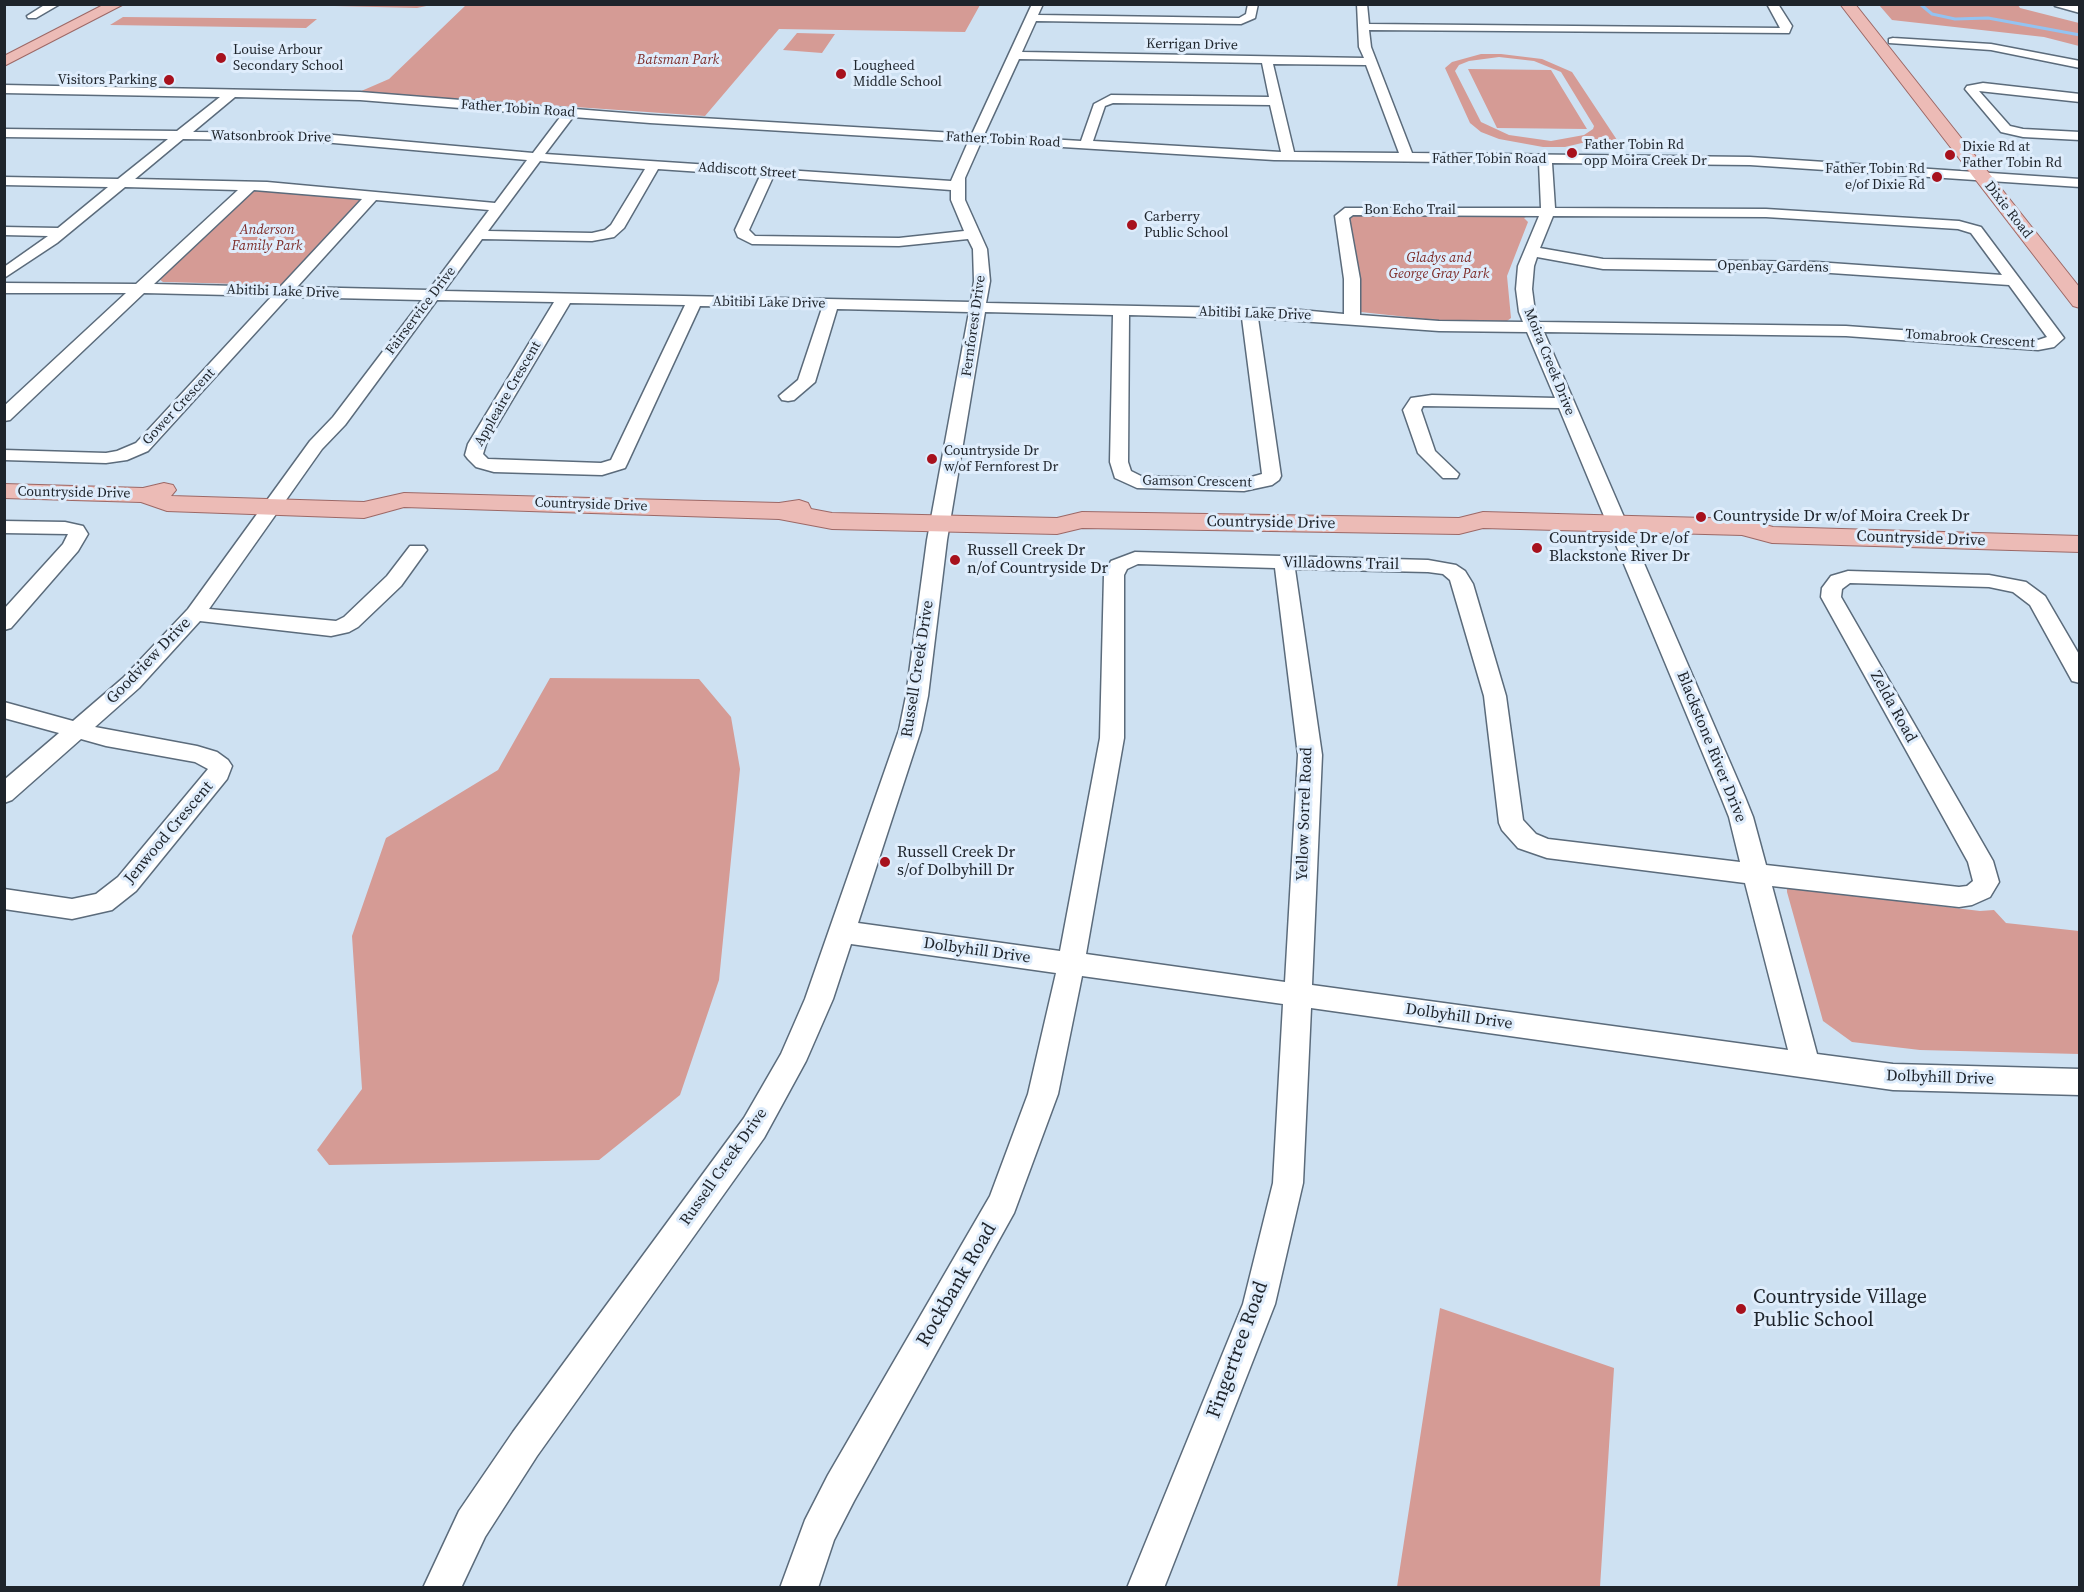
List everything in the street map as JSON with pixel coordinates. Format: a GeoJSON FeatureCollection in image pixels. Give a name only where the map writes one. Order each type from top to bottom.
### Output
{"type":"FeatureCollection","features":[{"type":"Feature","properties":{"kind":"main road"},"geometry":{"type":"LineString","coordinates":[[5,63],[117,4]]}},
{"type":"Feature","properties":{"kind":"main road","name":"Dixie Road"},"geometry":{"type":"LineString","coordinates":[[1848,4],[2079,302]]}},
{"type":"Feature","properties":{"kind":"main road","name":"Dixie Road"},"geometry":{"type":"LineString","coordinates":[[1863,4],[2079,273]]}},
{"type":"Feature","properties":{"kind":"main road","name":"Countryside Drive"},"geometry":{"type":"LineString","coordinates":[[4,491],[143,495],[167,503],[276,499],[364,510],[404,500],[779,511],[832,521],[941,515],[1057,526],[1082,520],[1459,526],[1489,537],[1620,532],[1746,544],[1772,535],[2076,543]]}},
{"type":"Feature","properties":{"kind":"street"},"geometry":{"type":"LineString","coordinates":[[32,16],[55,4]]}},
{"type":"Feature","properties":{"kind":"street"},"geometry":{"type":"LineString","coordinates":[[957,186],[962,167],[1038,4]]}},
{"type":"Feature","properties":{"kind":"street"},"geometry":{"type":"LineString","coordinates":[[1146,19],[1150,4]]}},
{"type":"Feature","properties":{"kind":"street"},"geometry":{"type":"LineString","coordinates":[[1032,18],[1241,21],[1251,16],[1252,4]]}},
{"type":"Feature","properties":{"kind":"street"},"geometry":{"type":"LineString","coordinates":[[1362,4],[1365,47],[1408,159]]}},
{"type":"Feature","properties":{"kind":"street"},"geometry":{"type":"LineString","coordinates":[[1363,27],[1785,31],[1786,26],[1772,4]]}},
{"type":"Feature","properties":{"kind":"street"},"geometry":{"type":"LineString","coordinates":[[2059,4],[2079,10]]}},
{"type":"Feature","properties":{"kind":"street"},"geometry":{"type":"LineString","coordinates":[[1893,41],[2004,48],[2079,65]]}},
{"type":"Feature","properties":{"kind":"street","name":"Kerrigan Drive"},"geometry":{"type":"LineString","coordinates":[[1014,55],[1370,62]]}},
{"type":"Feature","properties":{"kind":"street"},"geometry":{"type":"LineString","coordinates":[[1267,61],[1288,156]]}},
{"type":"Feature","properties":{"kind":"street"},"geometry":{"type":"LineString","coordinates":[[2079,98],[1983,87],[1971,89],[2006,129],[2023,133],[2079,136]]}},
{"type":"Feature","properties":{"kind":"street","name":"Father Tobin Road"},"geometry":{"type":"LineString","coordinates":[[4,90],[360,96],[569,112],[1288,156],[1750,161],[2079,183]]}},
{"type":"Feature","properties":{"kind":"street"},"geometry":{"type":"LineString","coordinates":[[4,274],[61,232],[231,94]]}},
{"type":"Feature","properties":{"kind":"street"},"geometry":{"type":"LineString","coordinates":[[1086,144],[1100,104],[1110,99],[1276,101]]}},
{"type":"Feature","properties":{"kind":"street","name":"Fairservice Drive"},"geometry":{"type":"LineString","coordinates":[[276,499],[316,445],[339,421],[569,112]]}},
{"type":"Feature","properties":{"kind":"street","name":"Watsonbrook Drive"},"geometry":{"type":"LineString","coordinates":[[4,133],[311,137],[536,157]]}},
{"type":"Feature","properties":{"kind":"street","name":"Addiscott Street"},"geometry":{"type":"LineString","coordinates":[[536,157],[957,186]]}},
{"type":"Feature","properties":{"kind":"street","name":"Moira Creek Drive"},"geometry":{"type":"LineString","coordinates":[[1545,160],[1548,211],[1524,274],[1527,312],[1620,532]]}},
{"type":"Feature","properties":{"kind":"street"},"geometry":{"type":"LineString","coordinates":[[478,235],[592,237],[609,234],[617,228],[654,165]]}},
{"type":"Feature","properties":{"kind":"street"},"geometry":{"type":"LineString","coordinates":[[768,173],[742,231],[752,240],[899,242],[973,234]]}},
{"type":"Feature","properties":{"kind":"street"},"geometry":{"type":"LineString","coordinates":[[4,181],[251,185],[498,207]]}},
{"type":"Feature","properties":{"kind":"street"},"geometry":{"type":"LineString","coordinates":[[4,416],[251,185]]}},
{"type":"Feature","properties":{"kind":"street","name":"Fernforest Drive"},"geometry":{"type":"LineString","coordinates":[[941,515],[978,307],[982,263],[973,234],[960,206],[957,186]]}},
{"type":"Feature","properties":{"kind":"street","name":"Gower Crescent"},"geometry":{"type":"LineString","coordinates":[[4,455],[106,458],[121,456],[142,447],[372,196]]}},
{"type":"Feature","properties":{"kind":"street","name":"Bon Echo Trail"},"geometry":{"type":"LineString","coordinates":[[1352,319],[1352,279],[1341,216],[1345,212],[1361,209],[1548,211]]}},
{"type":"Feature","properties":{"kind":"street","name":"Tomabrook Crescent"},"geometry":{"type":"LineString","coordinates":[[1533,328],[1858,331],[2038,345],[2054,342],[2056,338],[1981,234],[1976,230],[1959,225],[1786,214],[1548,211]]}},
{"type":"Feature","properties":{"kind":"street"},"geometry":{"type":"LineString","coordinates":[[4,231],[61,232]]}},
{"type":"Feature","properties":{"kind":"street","name":"Openbay Gardens"},"geometry":{"type":"LineString","coordinates":[[1531,251],[1603,264],[1816,267],[2015,281]]}},
{"type":"Feature","properties":{"kind":"street","name":"Abitibi Lake Drive"},"geometry":{"type":"LineString","coordinates":[[4,288],[141,288],[1249,313],[1438,326],[1533,328]]}},
{"type":"Feature","properties":{"kind":"street","name":"Appleaire Crescent"},"geometry":{"type":"LineString","coordinates":[[564,299],[477,444],[474,455],[482,463],[494,466],[602,469],[618,464],[694,302]]}},
{"type":"Feature","properties":{"kind":"street"},"geometry":{"type":"LineString","coordinates":[[788,396],[806,382],[831,304]]}},
{"type":"Feature","properties":{"kind":"street","name":"Gamson Crescent"},"geometry":{"type":"LineString","coordinates":[[1121,310],[1119,462],[1122,474],[1137,482],[1244,485],[1264,481],[1272,476],[1249,313]]}},
{"type":"Feature","properties":{"kind":"street"},"geometry":{"type":"LineString","coordinates":[[1450,474],[1427,453],[1412,410],[1417,402],[1432,400],[1565,403]]}},
{"type":"Feature","properties":{"kind":"street","name":"Goodview Drive"},"geometry":{"type":"LineString","coordinates":[[4,794],[131,683],[195,614],[276,499]]}},
{"type":"Feature","properties":{"kind":"street","name":"Russell Creek Drive"},"geometry":{"type":"LineString","coordinates":[[441,1587],[472,1524],[525,1444],[754,1128],[792,1061],[819,999],[910,730],[941,515]]}},
{"type":"Feature","properties":{"kind":"street"},"geometry":{"type":"LineString","coordinates":[[4,527],[65,528],[76,530],[78,534],[71,546],[4,623]]}},
{"type":"Feature","properties":{"kind":"street","name":"Blackstone River Drive"},"geometry":{"type":"LineString","coordinates":[[1620,532],[1733,797],[1806,1065]]}},
{"type":"Feature","properties":{"kind":"street"},"geometry":{"type":"LineString","coordinates":[[195,614],[331,629],[342,627],[351,622],[394,581],[417,550]]}},
{"type":"Feature","properties":{"kind":"street","name":"Villadowns Trail"},"geometry":{"type":"LineString","coordinates":[[1071,964],[1112,738],[1114,575],[1118,565],[1135,558],[1449,569],[1458,576],[1463,584],[1498,710],[1511,823],[1527,841],[1547,848],[1755,874]]}},
{"type":"Feature","properties":{"kind":"street","name":"Yellow Sorrel Road"},"geometry":{"type":"LineString","coordinates":[[1284,562],[1310,755],[1299,995]]}},
{"type":"Feature","properties":{"kind":"street","name":"Zelda Road"},"geometry":{"type":"LineString","coordinates":[[1755,874],[1959,897],[1972,895],[1981,890],[1986,882],[1980,861],[1831,597],[1832,588],[1838,581],[1848,577],[2005,583],[2019,587],[2038,602],[2076,664]]}},
{"type":"Feature","properties":{"kind":"street"},"geometry":{"type":"LineString","coordinates":[[4,710],[78,731]]}},
{"type":"Feature","properties":{"kind":"street","name":"Jenwood Crescent"},"geometry":{"type":"LineString","coordinates":[[4,899],[72,909],[103,903],[127,884],[219,773],[220,766],[209,758],[78,731]]}},
{"type":"Feature","properties":{"kind":"street","name":"Dolbyhill Drive"},"geometry":{"type":"LineString","coordinates":[[842,932],[1893,1077],[2079,1085]]}},
{"type":"Feature","properties":{"kind":"street","name":"Rockbank Road"},"geometry":{"type":"LineString","coordinates":[[798,1587],[819,1533],[841,1488],[1004,1203],[1043,1094],[1071,964]]}},
{"type":"Feature","properties":{"kind":"street","name":"Fingertree Road"},"geometry":{"type":"LineString","coordinates":[[1145,1587],[1259,1304],[1288,1183],[1299,995]]}},
{"type":"Feature","properties":{"kind":"green space"},"geometry":{"type":"Polygon","coordinates":[[[252,4],[431,4],[431,5],[417,8],[252,4]]]}},
{"type":"Feature","properties":{"kind":"green space","name":"Batsman Park"},"geometry":{"type":"Polygon","coordinates":[[[466,5],[980,5],[965,32],[779,29],[705,116],[359,92],[389,79],[466,5]]]}},
{"type":"Feature","properties":{"kind":"green space"},"geometry":{"type":"Polygon","coordinates":[[[1879,5],[2018,5],[2020,8],[2079,23],[2079,46],[2044,37],[1892,20],[1879,5]]]}},
{"type":"Feature","properties":{"kind":"green space"},"geometry":{"type":"Polygon","coordinates":[[[123,17],[317,19],[306,28],[110,25],[123,17]]]}},
{"type":"Feature","properties":{"kind":"green space"},"geometry":{"type":"Polygon","coordinates":[[[797,33],[835,34],[822,53],[783,50],[797,33]]]}},
{"type":"Feature","properties":{"kind":"green space"},"geometry":{"type":"Polygon","coordinates":[[[1481,54],[1501,54],[1542,59],[1572,72],[1621,146],[1607,146],[1603,138],[1565,147],[1543,147],[1499,139],[1481,132],[1470,123],[1445,68],[1452,62],[1481,54]],[[1499,57],[1469,61],[1459,65],[1455,71],[1481,122],[1509,135],[1551,141],[1584,135],[1593,129],[1594,126],[1561,72],[1534,61],[1499,57]]]}},
{"type":"Feature","properties":{"kind":"green space"},"geometry":{"type":"Polygon","coordinates":[[[1468,69],[1551,70],[1587,129],[1497,128],[1468,69]]]}},
{"type":"Feature","properties":{"kind":"green space","name":"Anderson Family Park"},"geometry":{"type":"Polygon","coordinates":[[[258,190],[358,198],[361,201],[282,285],[163,282],[159,279],[252,192],[258,190]]]}},
{"type":"Feature","properties":{"kind":"green space","name":"Gladys and George Gray Park"},"geometry":{"type":"Polygon","coordinates":[[[1355,214],[1517,214],[1526,217],[1524,218],[1528,222],[1507,276],[1511,318],[1507,321],[1435,320],[1361,312],[1358,272],[1349,219],[1355,214]]]}},
{"type":"Feature","properties":{"kind":"green space"},"geometry":{"type":"Polygon","coordinates":[[[550,678],[699,679],[731,717],[740,769],[719,980],[680,1095],[599,1160],[329,1165],[317,1150],[362,1089],[352,936],[386,838],[498,770],[550,678]]]}},
{"type":"Feature","properties":{"kind":"green space"},"geometry":{"type":"Polygon","coordinates":[[[1787,889],[1980,911],[1994,910],[2006,923],[2079,931],[2079,1054],[1920,1050],[1852,1042],[1823,1021],[1787,892],[1787,889]]]}},
{"type":"Feature","properties":{"kind":"green space"},"geometry":{"type":"Polygon","coordinates":[[[1440,1308],[1614,1368],[1600,1587],[1397,1587],[1440,1308]]]}},
{"type":"Feature","properties":{"kind":"waterway"},"geometry":{"type":"LineString","coordinates":[[1920,4],[1932,14],[1955,19],[1988,18],[2080,35]]}},
{"type":"Feature","properties":{"kind":"place","name":"Louise Arbour Secondary School"},"geometry":{"type":"Point","coordinates":[221,58]}},
{"type":"Feature","properties":{"kind":"place","name":"Lougheed Middle School"},"geometry":{"type":"Point","coordinates":[841,74]}},
{"type":"Feature","properties":{"kind":"place","name":"Visitors Parking"},"geometry":{"type":"Point","coordinates":[169,80]}},
{"type":"Feature","properties":{"kind":"place","name":"Father Tobin Rd opp Moira Creek Dr"},"geometry":{"type":"Point","coordinates":[1572,153]}},
{"type":"Feature","properties":{"kind":"place","name":"Dixie Rd at Father Tobin Rd"},"geometry":{"type":"Point","coordinates":[1950,155]}},
{"type":"Feature","properties":{"kind":"place","name":"Father Tobin Rd e/of Dixie Rd"},"geometry":{"type":"Point","coordinates":[1937,177]}},
{"type":"Feature","properties":{"kind":"place","name":"Carberry Public School"},"geometry":{"type":"Point","coordinates":[1132,225]}},
{"type":"Feature","properties":{"kind":"place","name":"Countryside Dr w/of Fernforest Dr"},"geometry":{"type":"Point","coordinates":[932,459]}},
{"type":"Feature","properties":{"kind":"place","name":"Countryside Dr w/of Moira Creek Dr"},"geometry":{"type":"Point","coordinates":[1701,517]}},
{"type":"Feature","properties":{"kind":"place","name":"Countryside Dr e/of Blackstone River Dr"},"geometry":{"type":"Point","coordinates":[1537,548]}},
{"type":"Feature","properties":{"kind":"place","name":"Russell Creek Dr n/of Countryside Dr"},"geometry":{"type":"Point","coordinates":[955,560]}},
{"type":"Feature","properties":{"kind":"place","name":"Russell Creek Dr s/of Dolbyhill Dr"},"geometry":{"type":"Point","coordinates":[885,862]}},
{"type":"Feature","properties":{"kind":"place","name":"Countryside Village Public School"},"geometry":{"type":"Point","coordinates":[1741,1309]}}]}
